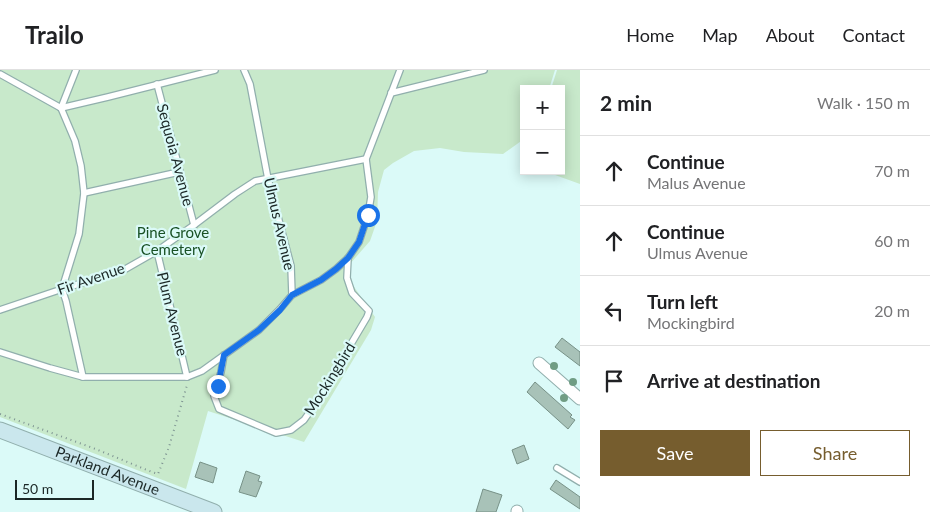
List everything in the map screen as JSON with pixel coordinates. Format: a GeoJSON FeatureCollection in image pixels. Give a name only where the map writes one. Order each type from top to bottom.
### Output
{"type":"FeatureCollection","features":[{"type":"Feature","properties":{"kind":"main road","name":"Parkland Avenue"},"geometry":{"type":"LineString","coordinates":[[0,430],[214,512]]}},
{"type":"Feature","properties":{"kind":"street"},"geometry":{"type":"LineString","coordinates":[[539,363],[580,399]]}},
{"type":"Feature","properties":{"kind":"lane"},"geometry":{"type":"LineString","coordinates":[[61,108],[76,70]]}},
{"type":"Feature","properties":{"kind":"lane"},"geometry":{"type":"LineString","coordinates":[[61,108],[108,98],[215,70]]}},
{"type":"Feature","properties":{"kind":"lane","name":"Ulmus Avenue"},"geometry":{"type":"LineString","coordinates":[[244,70],[250,84],[268,179],[291,266],[292,295]]}},
{"type":"Feature","properties":{"kind":"lane"},"geometry":{"type":"LineString","coordinates":[[0,352],[83,377],[187,377],[202,371],[259,330],[280,310],[292,295],[321,280],[336,269],[348,258],[359,242],[368,215],[371,197],[366,159],[400,70]]}},
{"type":"Feature","properties":{"kind":"lane"},"geometry":{"type":"LineString","coordinates":[[391,93],[484,70]]}},
{"type":"Feature","properties":{"kind":"lane"},"geometry":{"type":"LineString","coordinates":[[0,74],[61,108],[75,141],[81,166],[84,193],[80,234],[62,289],[83,377]]}},
{"type":"Feature","properties":{"kind":"lane","name":"Sequoia Avenue"},"geometry":{"type":"LineString","coordinates":[[157,84],[194,226]]}},
{"type":"Feature","properties":{"kind":"lane","name":"Fir Avenue"},"geometry":{"type":"LineString","coordinates":[[0,310],[122,271],[157,251],[194,226],[254,181],[366,159]]}},
{"type":"Feature","properties":{"kind":"lane"},"geometry":{"type":"LineString","coordinates":[[84,193],[179,172]]}},
{"type":"Feature","properties":{"kind":"lane","name":"Plum Avenue"},"geometry":{"type":"LineString","coordinates":[[157,251],[187,377]]}},
{"type":"Feature","properties":{"kind":"lane","name":"Mockingbird"},"geometry":{"type":"LineString","coordinates":[[224,355],[214,396],[219,409],[276,433],[291,430],[304,420],[316,403],[369,311],[352,293],[347,278],[348,258]]}},
{"type":"Feature","properties":{"kind":"lane"},"geometry":{"type":"LineString","coordinates":[[557,468],[580,482]]}},
{"type":"Feature","properties":{"kind":"path"},"geometry":{"type":"LineString","coordinates":[[0,414],[158,474],[177,422],[187,387],[187,377]]}},
{"type":"Feature","properties":{"kind":"green space","name":"Pine Grove Cemetery"},"geometry":{"type":"Polygon","coordinates":[[[0,70],[555,70],[550,85],[520,85],[520,142],[503,154],[464,152],[440,148],[414,151],[384,170],[378,192],[377,221],[370,241],[349,265],[352,284],[375,317],[371,330],[304,442],[208,411],[186,489],[0,417],[0,70]]]}},
{"type":"Feature","properties":{"kind":"green space"},"geometry":{"type":"Polygon","coordinates":[[[557,70],[580,70],[580,184],[555,175],[565,175],[565,85],[552,85],[557,70]]]}},
{"type":"Feature","properties":{"kind":"building"},"geometry":{"type":"Polygon","coordinates":[[[562,338],[580,352],[580,366],[555,347],[562,338]]]}},
{"type":"Feature","properties":{"kind":"building"},"geometry":{"type":"Polygon","coordinates":[[[535,382],[572,415],[570,417],[575,420],[568,429],[527,392],[535,382]]]}},
{"type":"Feature","properties":{"kind":"building"},"geometry":{"type":"Polygon","coordinates":[[[524,445],[529,459],[517,464],[512,450],[524,445]]]}},
{"type":"Feature","properties":{"kind":"building"},"geometry":{"type":"Polygon","coordinates":[[[200,462],[217,468],[213,483],[195,477],[200,462]]]}},
{"type":"Feature","properties":{"kind":"building"},"geometry":{"type":"Polygon","coordinates":[[[246,471],[260,476],[258,481],[262,482],[256,497],[239,492],[246,471]]]}},
{"type":"Feature","properties":{"kind":"building"},"geometry":{"type":"Polygon","coordinates":[[[556,480],[580,497],[580,509],[550,489],[556,480]]]}},
{"type":"Feature","properties":{"kind":"building"},"geometry":{"type":"Polygon","coordinates":[[[483,489],[502,495],[496,512],[476,512],[483,489]]]}},
{"type":"Feature","properties":{"kind":"route"},"geometry":{"type":"LineString","coordinates":[[218,386],[224,355],[259,330],[280,310],[292,295],[321,280],[348,258],[359,242],[368,215]]}}]}
